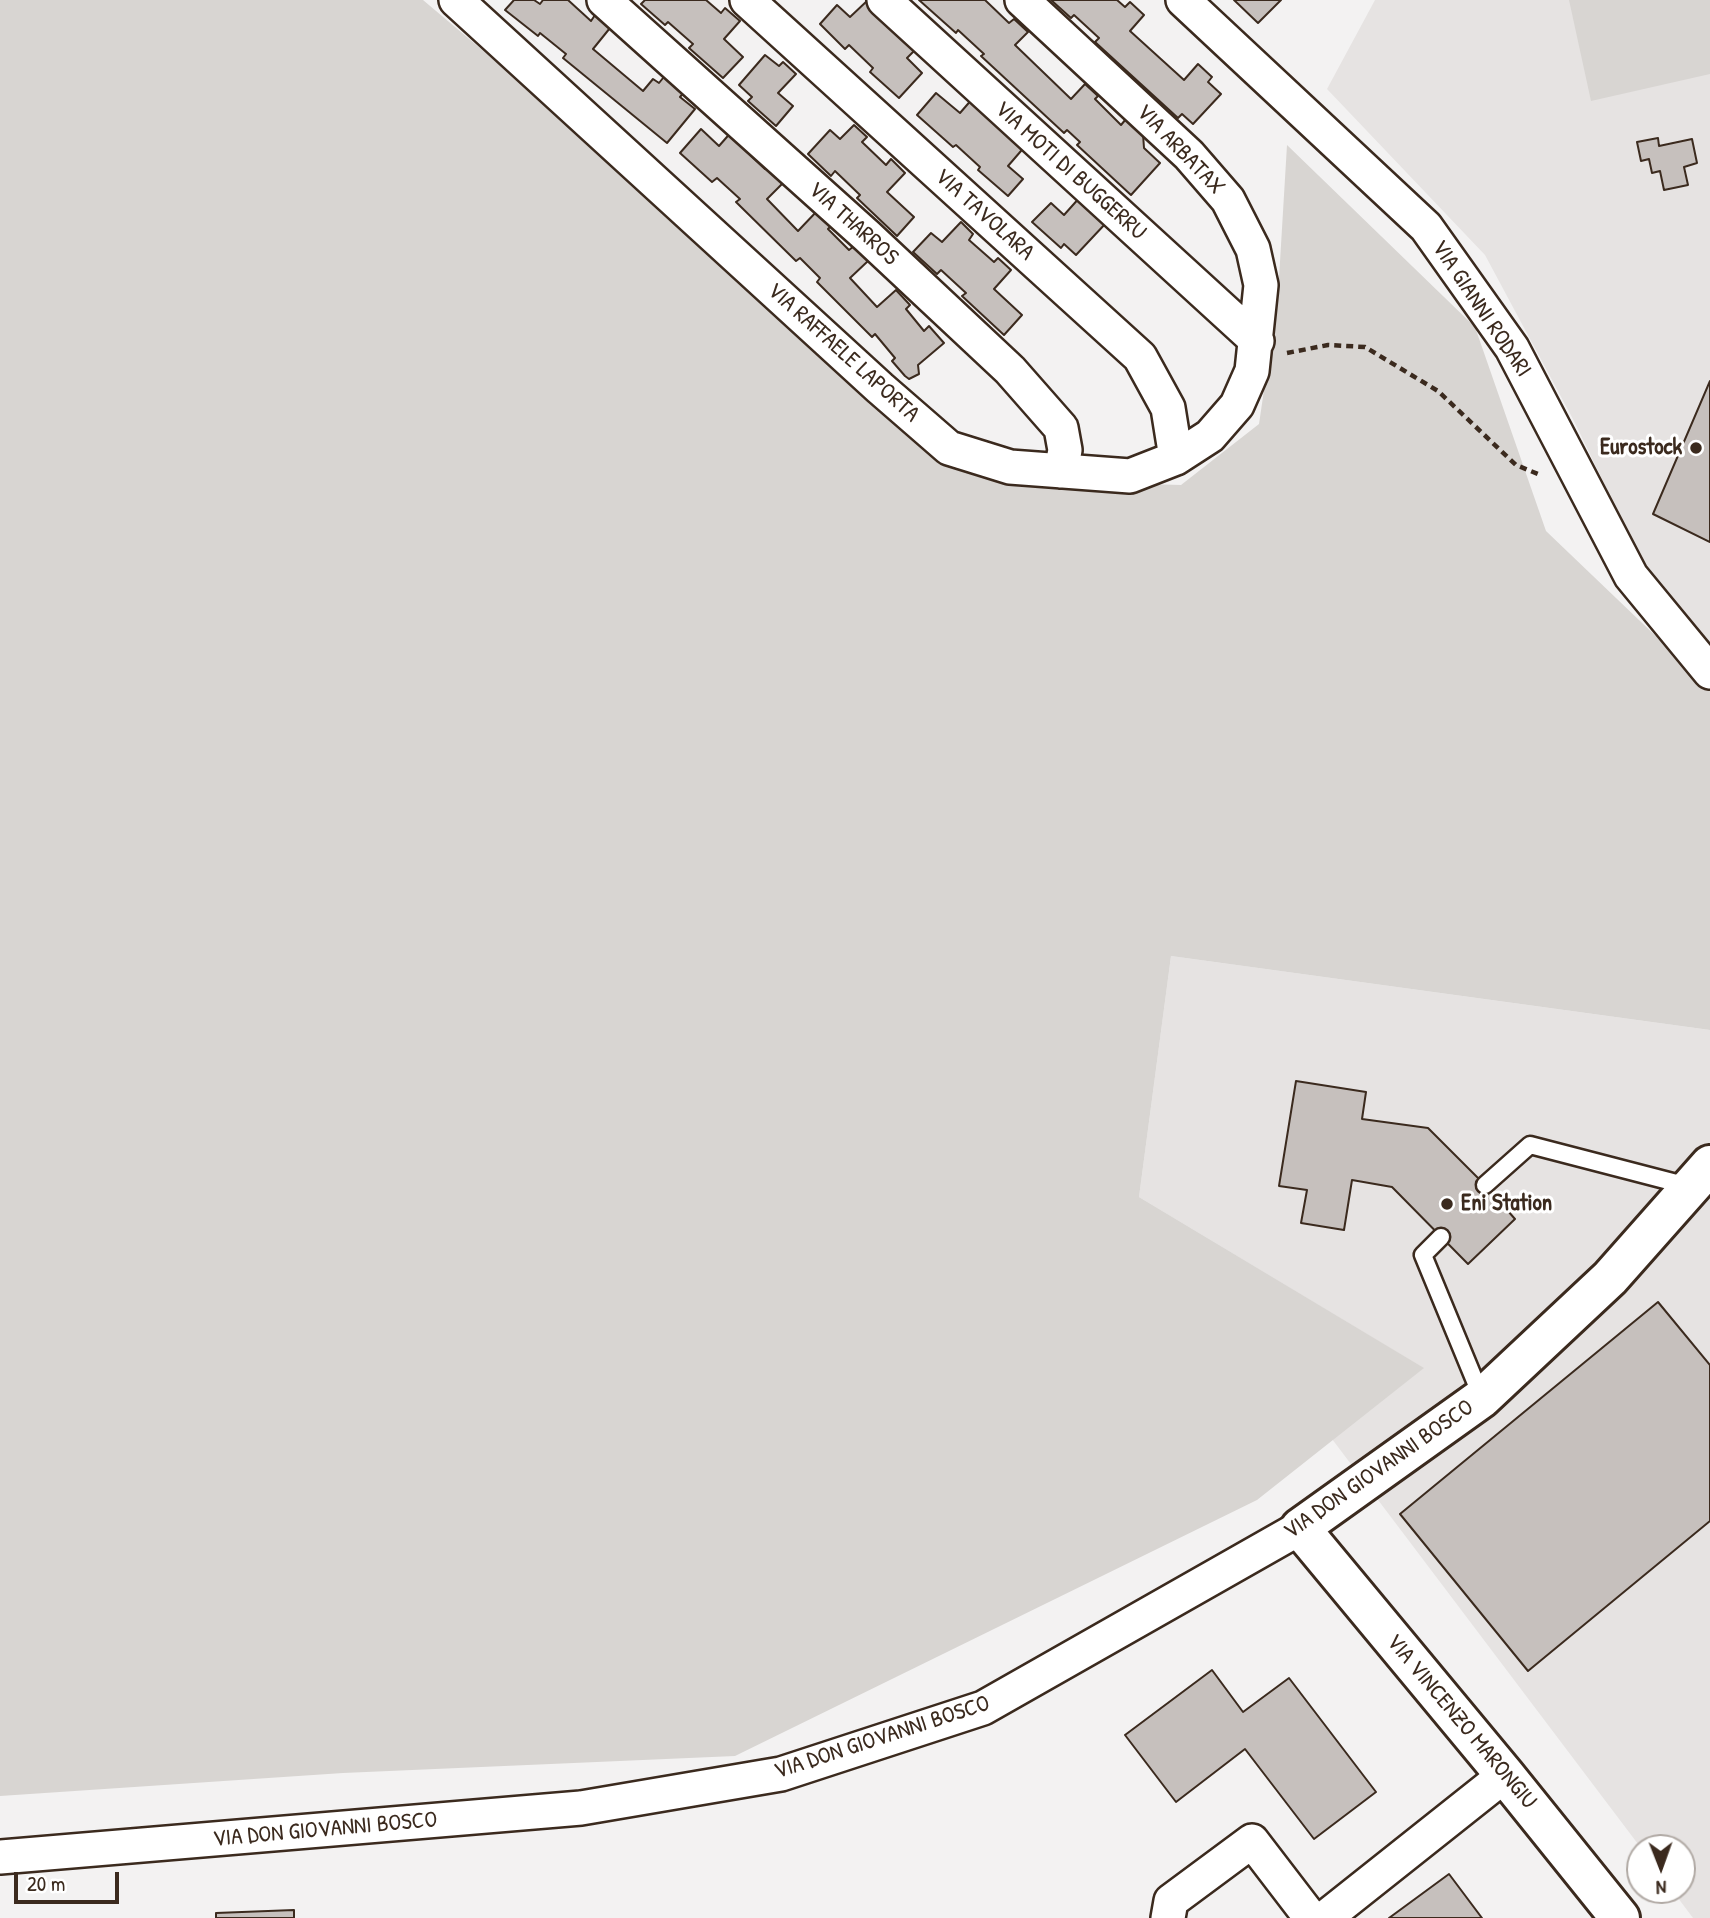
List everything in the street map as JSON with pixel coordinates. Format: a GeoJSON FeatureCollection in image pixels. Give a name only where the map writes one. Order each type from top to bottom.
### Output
{"type":"FeatureCollection","features":[{"type":"Feature","properties":{"kind":"main road","name":"VIA DON GIOVANNI BOSCO"},"geometry":{"type":"LineString","coordinates":[[1300,1528],[1482,1398],[1610,1278],[1700,1176]]}},
{"type":"Feature","properties":{"kind":"main road","name":"VIA VINCENZO MARONGIU"},"geometry":{"type":"LineString","coordinates":[[1300,1528],[1620,1918]]}},
{"type":"Feature","properties":{"kind":"street","name":"VIA RAFFAELE LAPORTA"},"geometry":{"type":"LineString","coordinates":[[456,0],[949,448],[1010,467],[1130,475],[1176,458],[1210,436],[1237,405],[1254,356]]}},
{"type":"Feature","properties":{"kind":"street","name":"VIA THARROS"},"geometry":{"type":"LineString","coordinates":[[604,0],[867,236],[1010,370],[1061,428],[1065,450],[1061,471]]}},
{"type":"Feature","properties":{"kind":"street","name":"VIA TAVOLARA"},"geometry":{"type":"LineString","coordinates":[[747,0],[1140,357],[1168,408],[1176,458]]}},
{"type":"Feature","properties":{"kind":"street","name":"VIA MOTI DI BUGGERRU"},"geometry":{"type":"LineString","coordinates":[[884,0],[1254,356]]}},
{"type":"Feature","properties":{"kind":"street","name":"VIA ARBATAX"},"geometry":{"type":"LineString","coordinates":[[1022,0],[1189,155],[1228,200],[1253,249],[1261,285],[1254,356]]}},
{"type":"Feature","properties":{"kind":"street","name":"VIA GIANNI RODARI"},"geometry":{"type":"LineString","coordinates":[[1183,0],[1426,227],[1512,348],[1631,576],[1710,672]]}},
{"type":"Feature","properties":{"kind":"street","name":"VIA DON GIOVANNI BOSCO"},"geometry":{"type":"LineString","coordinates":[[0,1857],[581,1808],[781,1774],[983,1708],[1300,1528]]}},
{"type":"Feature","properties":{"kind":"street"},"geometry":{"type":"LineString","coordinates":[[1325,1918],[1505,1775]]}},
{"type":"Feature","properties":{"kind":"street"},"geometry":{"type":"LineString","coordinates":[[1168,1918],[1171,1900],[1252,1842],[1311,1918]]}},
{"type":"Feature","properties":{"kind":"lane"},"geometry":{"type":"LineString","coordinates":[[1485,1185],[1530,1145],[1700,1176]]}},
{"type":"Feature","properties":{"kind":"lane"},"geometry":{"type":"LineString","coordinates":[[1441,1237],[1423,1255],[1482,1398]]}},
{"type":"Feature","properties":{"kind":"path"},"geometry":{"type":"LineString","coordinates":[[1254,356],[1285,354],[1328,345],[1365,347],[1438,391],[1516,465],[1588,495]]}},
{"type":"Feature","properties":{"kind":"shaded area"},"geometry":{"type":"Polygon","coordinates":[[[0,0],[423,0],[723,253],[940,465],[1078,482],[1181,485],[1259,424],[1278,295],[1287,145],[1475,327],[1546,531],[1710,688],[1710,1030],[1171,956],[1139,1197],[1424,1368],[1257,1500],[735,1756],[343,1773],[0,1796],[0,0]]]}},
{"type":"Feature","properties":{"kind":"shaded area"},"geometry":{"type":"Polygon","coordinates":[[[1375,0],[1710,0],[1710,653],[1653,585],[1574,421],[1485,255],[1327,89],[1375,0]]]}},
{"type":"Feature","properties":{"kind":"shaded area"},"geometry":{"type":"Polygon","coordinates":[[[1569,0],[1710,0],[1710,74],[1591,101],[1569,0]]]}},
{"type":"Feature","properties":{"kind":"shaded area"},"geometry":{"type":"Polygon","coordinates":[[[1171,956],[1710,1030],[1710,1918],[1693,1918],[1682,1904],[1696,1904],[1696,1834],[1630,1834],[1332,1439],[1423,1368],[1139,1197],[1171,956]]]}},
{"type":"Feature","properties":{"kind":"building"},"geometry":{"type":"Polygon","coordinates":[[[514,0],[534,0],[540,4],[543,0],[568,0],[591,21],[595,15],[610,28],[593,49],[643,91],[653,79],[659,83],[667,73],[686,90],[680,97],[695,109],[667,143],[563,58],[566,54],[505,10],[514,0]]]}},
{"type":"Feature","properties":{"kind":"building"},"geometry":{"type":"Polygon","coordinates":[[[645,0],[706,0],[721,13],[725,8],[740,21],[724,39],[743,57],[723,78],[689,48],[693,44],[668,22],[665,25],[641,4],[645,0]]]}},
{"type":"Feature","properties":{"kind":"building"},"geometry":{"type":"Polygon","coordinates":[[[868,0],[880,12],[876,16],[900,38],[905,33],[919,46],[907,58],[922,73],[899,98],[870,72],[873,68],[849,45],[845,49],[820,24],[837,5],[850,17],[868,0]]]}},
{"type":"Feature","properties":{"kind":"building"},"geometry":{"type":"Polygon","coordinates":[[[919,0],[985,0],[1009,23],[1014,19],[1028,32],[1015,45],[1071,99],[1085,84],[1098,96],[1095,99],[1121,125],[1126,119],[1143,134],[1144,148],[1160,163],[1131,195],[1077,145],[1080,142],[1067,130],[1064,133],[981,56],[984,54],[958,30],[956,33],[919,0]]]}},
{"type":"Feature","properties":{"kind":"building"},"geometry":{"type":"Polygon","coordinates":[[[1051,0],[1117,0],[1125,7],[1130,2],[1144,15],[1130,31],[1184,80],[1198,64],[1212,77],[1208,82],[1221,94],[1193,124],[1182,114],[1178,118],[1095,42],[1099,38],[1074,15],[1071,18],[1051,0]]]}},
{"type":"Feature","properties":{"kind":"building"},"geometry":{"type":"Polygon","coordinates":[[[1234,0],[1281,0],[1258,23],[1234,0]]]}},
{"type":"Feature","properties":{"kind":"building"},"geometry":{"type":"Polygon","coordinates":[[[765,55],[779,66],[783,62],[796,74],[778,93],[793,106],[776,126],[748,101],[752,97],[739,85],[765,55]]]}},
{"type":"Feature","properties":{"kind":"building"},"geometry":{"type":"Polygon","coordinates":[[[936,93],[960,113],[973,98],[1027,144],[1008,166],[1023,179],[1008,196],[978,170],[980,167],[956,145],[953,147],[917,115],[936,93]]]}},
{"type":"Feature","properties":{"kind":"building"},"geometry":{"type":"Polygon","coordinates":[[[854,125],[867,137],[862,142],[886,165],[891,159],[905,173],[887,192],[914,217],[897,236],[857,198],[860,195],[835,171],[831,176],[808,154],[830,130],[840,139],[854,125]]]}},
{"type":"Feature","properties":{"kind":"building"},"geometry":{"type":"Polygon","coordinates":[[[701,129],[719,146],[733,130],[748,145],[744,149],[765,169],[770,164],[786,180],[767,199],[798,231],[818,210],[832,225],[828,229],[849,250],[854,246],[868,261],[850,278],[877,307],[896,290],[910,305],[906,309],[924,331],[929,326],[944,343],[918,365],[919,374],[909,379],[905,376],[892,361],[895,358],[875,334],[872,337],[817,282],[820,278],[800,258],[796,261],[736,202],[740,199],[717,178],[712,182],[680,153],[701,129]]]}},
{"type":"Feature","properties":{"kind":"building"},"geometry":{"type":"Polygon","coordinates":[[[1658,138],[1659,146],[1692,139],[1697,163],[1684,167],[1688,185],[1664,190],[1660,171],[1652,173],[1649,159],[1641,161],[1637,142],[1658,138]]]}},
{"type":"Feature","properties":{"kind":"building"},"geometry":{"type":"Polygon","coordinates":[[[1081,196],[1106,223],[1076,255],[1064,244],[1061,248],[1032,222],[1051,203],[1064,215],[1081,196]]]}},
{"type":"Feature","properties":{"kind":"building"},"geometry":{"type":"Polygon","coordinates":[[[961,222],[973,234],[969,240],[994,262],[998,258],[1011,270],[994,289],[1022,315],[1004,335],[962,296],[966,293],[941,270],[937,274],[913,252],[931,233],[942,242],[961,222]]]}},
{"type":"Feature","properties":{"kind":"building","name":"Eurostock"},"geometry":{"type":"Polygon","coordinates":[[[1710,381],[1710,542],[1653,514],[1710,381]]]}},
{"type":"Feature","properties":{"kind":"building"},"geometry":{"type":"Polygon","coordinates":[[[1296,1081],[1366,1092],[1362,1119],[1428,1128],[1515,1219],[1468,1264],[1392,1187],[1352,1180],[1344,1230],[1301,1223],[1307,1190],[1279,1186],[1296,1081]]]}},
{"type":"Feature","properties":{"kind":"building"},"geometry":{"type":"Polygon","coordinates":[[[1658,1302],[1710,1365],[1710,1521],[1528,1671],[1400,1514],[1658,1302]]]}},
{"type":"Feature","properties":{"kind":"building"},"geometry":{"type":"Polygon","coordinates":[[[1212,1670],[1243,1712],[1289,1678],[1376,1792],[1314,1839],[1245,1749],[1176,1802],[1125,1735],[1212,1670]]]}},
{"type":"Feature","properties":{"kind":"building"},"geometry":{"type":"Polygon","coordinates":[[[1449,1874],[1482,1918],[1389,1918],[1449,1874]]]}},
{"type":"Feature","properties":{"kind":"building"},"geometry":{"type":"Polygon","coordinates":[[[294,1910],[294,1918],[216,1918],[216,1913],[294,1910]]]}},
{"type":"Feature","properties":{"kind":"place","name":"Eurostock"},"geometry":{"type":"Point","coordinates":[1696,448]}},
{"type":"Feature","properties":{"kind":"place","name":"Eni Station"},"geometry":{"type":"Point","coordinates":[1447,1204]}}]}
